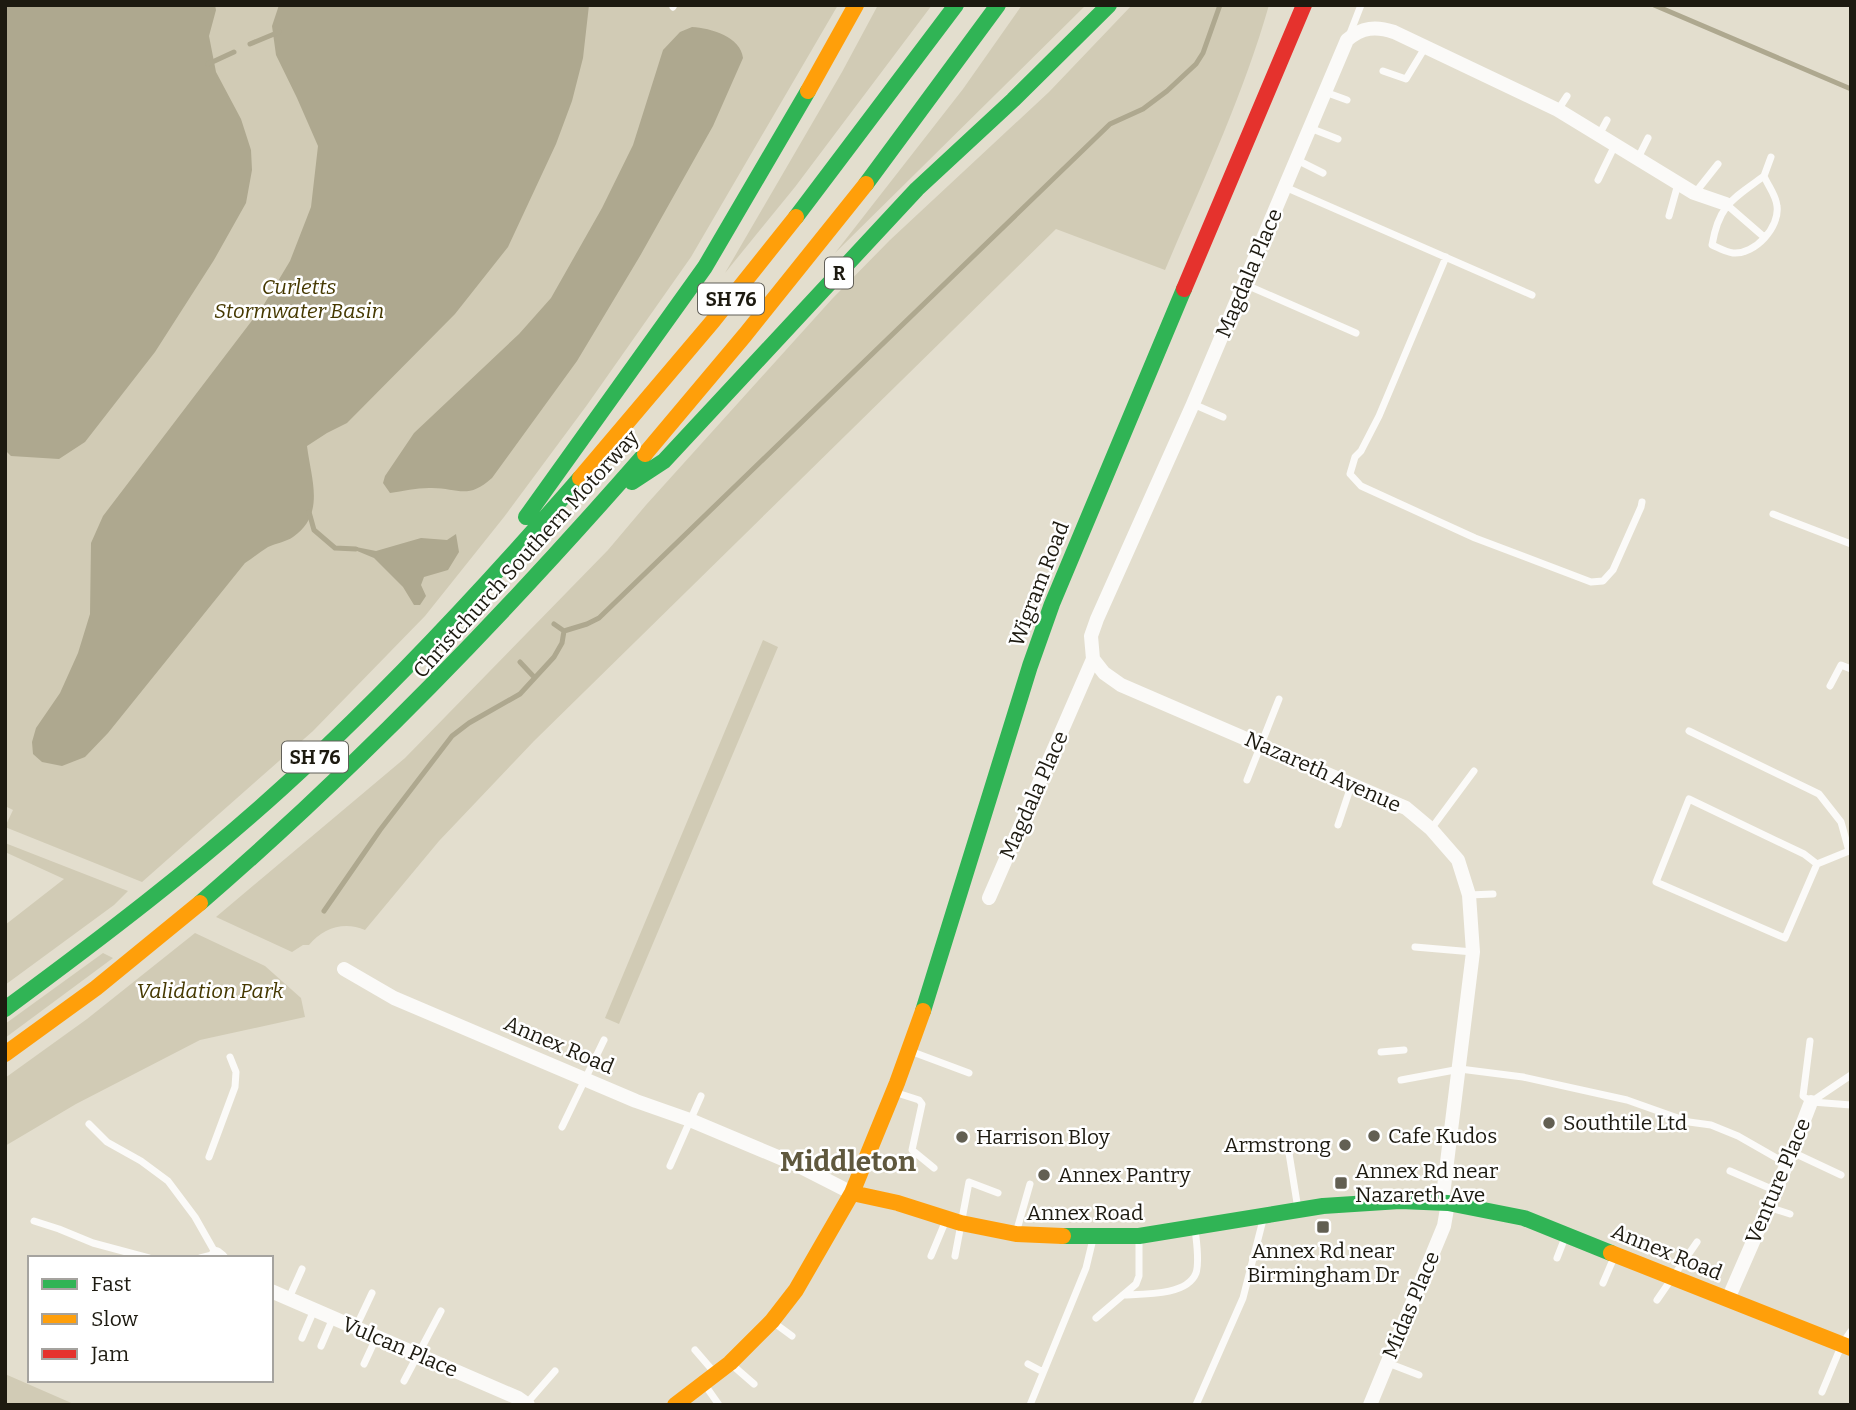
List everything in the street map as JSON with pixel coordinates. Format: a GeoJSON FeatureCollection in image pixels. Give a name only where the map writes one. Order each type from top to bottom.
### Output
{"type":"FeatureCollection","features":[{"type":"Feature","properties":{"kind":"main road"},"geometry":{"type":"LineString","coordinates":[[491,579],[505,547],[705,267],[799,109],[856,5]]}},
{"type":"Feature","properties":{"kind":"main road","name":"Christchurch Southern Motorway"},"geometry":{"type":"LineString","coordinates":[[5,1009],[115,927],[283,787],[371,704],[491,579],[583,476],[746,281],[956,5]]}},
{"type":"Feature","properties":{"kind":"main road","name":"Christchurch Southern Motorway"},"geometry":{"type":"LineString","coordinates":[[5,1054],[74,1005],[173,926],[346,774],[468,652],[605,501],[779,293],[884,159],[998,5]]}},
{"type":"Feature","properties":{"kind":"main road","name":"R"},"geometry":{"type":"LineString","coordinates":[[605,501],[664,461],[917,190],[1023,91],[1109,5]]}},
{"type":"Feature","properties":{"kind":"main road","name":"Wigram Road"},"geometry":{"type":"LineString","coordinates":[[676,1405],[711,1380],[772,1321],[796,1290],[852,1193],[909,1050],[953,920],[1030,666],[1052,604],[1304,5]]}},
{"type":"Feature","properties":{"kind":"main road","name":"Annex Road"},"geometry":{"type":"LineString","coordinates":[[852,1193],[898,1203],[954,1222],[1016,1234],[1093,1238],[1139,1236],[1353,1203],[1445,1203],[1524,1218],[1728,1299],[1848,1341]]}},
{"type":"Feature","properties":{"kind":"street"},"geometry":{"type":"LineString","coordinates":[[1348,40],[1361,30],[1380,27],[1426,46],[1558,110],[1694,193],[1727,204]]}},
{"type":"Feature","properties":{"kind":"street","name":"Magdala Place"},"geometry":{"type":"LineString","coordinates":[[989,898],[1093,659],[1091,636],[1097,619],[1194,404],[1348,40]]}},
{"type":"Feature","properties":{"kind":"street","name":"Nazareth Avenue"},"geometry":{"type":"LineString","coordinates":[[1093,659],[1104,673],[1121,685],[1406,808],[1431,829],[1458,860],[1469,895],[1473,952],[1445,1203]]}},
{"type":"Feature","properties":{"kind":"street","name":"Annex Road"},"geometry":{"type":"LineString","coordinates":[[344,969],[394,998],[636,1101],[690,1120],[797,1165],[852,1193]]}},
{"type":"Feature","properties":{"kind":"street","name":"Venture Place"},"geometry":{"type":"LineString","coordinates":[[1728,1299],[1790,1158],[1811,1102]]}},
{"type":"Feature","properties":{"kind":"street","name":"Midas Place"},"geometry":{"type":"LineString","coordinates":[[1370,1405],[1446,1221],[1445,1203]]}},
{"type":"Feature","properties":{"kind":"street","name":"Vulcan Place"},"geometry":{"type":"LineString","coordinates":[[273,1292],[377,1335],[528,1404]]}},
{"type":"Feature","properties":{"kind":"lane"},"geometry":{"type":"LineString","coordinates":[[1348,40],[1361,5]]}},
{"type":"Feature","properties":{"kind":"lane"},"geometry":{"type":"LineString","coordinates":[[1383,71],[1406,79],[1426,46]]}},
{"type":"Feature","properties":{"kind":"lane"},"geometry":{"type":"LineString","coordinates":[[1325,92],[1347,100]]}},
{"type":"Feature","properties":{"kind":"lane"},"geometry":{"type":"LineString","coordinates":[[1558,110],[1567,96]]}},
{"type":"Feature","properties":{"kind":"lane"},"geometry":{"type":"LineString","coordinates":[[1599,135],[1607,120]]}},
{"type":"Feature","properties":{"kind":"lane"},"geometry":{"type":"LineString","coordinates":[[1310,128],[1338,139]]}},
{"type":"Feature","properties":{"kind":"lane"},"geometry":{"type":"LineString","coordinates":[[1638,158],[1648,138]]}},
{"type":"Feature","properties":{"kind":"lane"},"geometry":{"type":"LineString","coordinates":[[1598,180],[1615,144]]}},
{"type":"Feature","properties":{"kind":"lane"},"geometry":{"type":"LineString","coordinates":[[1764,176],[1776,199],[1778,215],[1775,225],[1750,248],[1735,253],[1712,245],[1714,230],[1727,204],[1764,176],[1771,157]]}},
{"type":"Feature","properties":{"kind":"lane"},"geometry":{"type":"LineString","coordinates":[[1297,160],[1323,173]]}},
{"type":"Feature","properties":{"kind":"lane"},"geometry":{"type":"LineString","coordinates":[[1694,193],[1718,164]]}},
{"type":"Feature","properties":{"kind":"lane"},"geometry":{"type":"LineString","coordinates":[[1669,216],[1678,184]]}},
{"type":"Feature","properties":{"kind":"lane"},"geometry":{"type":"LineString","coordinates":[[1285,187],[1532,295]]}},
{"type":"Feature","properties":{"kind":"lane"},"geometry":{"type":"LineString","coordinates":[[1727,204],[1764,237]]}},
{"type":"Feature","properties":{"kind":"lane"},"geometry":{"type":"LineString","coordinates":[[1446,257],[1379,416],[1361,452],[1355,457],[1350,474],[1361,486],[1475,538],[1591,582],[1603,581],[1613,570],[1642,502]]}},
{"type":"Feature","properties":{"kind":"lane"},"geometry":{"type":"LineString","coordinates":[[1244,284],[1356,333]]}},
{"type":"Feature","properties":{"kind":"lane"},"geometry":{"type":"LineString","coordinates":[[1194,404],[1223,417]]}},
{"type":"Feature","properties":{"kind":"lane"},"geometry":{"type":"LineString","coordinates":[[1773,514],[1851,544]]}},
{"type":"Feature","properties":{"kind":"lane"},"geometry":{"type":"LineString","coordinates":[[1830,686],[1841,664],[1851,668]]}},
{"type":"Feature","properties":{"kind":"lane"},"geometry":{"type":"LineString","coordinates":[[1247,780],[1279,699]]}},
{"type":"Feature","properties":{"kind":"lane"},"geometry":{"type":"LineString","coordinates":[[1689,731],[1819,794],[1841,822],[1850,851]]}},
{"type":"Feature","properties":{"kind":"lane"},"geometry":{"type":"LineString","coordinates":[[1431,829],[1474,771]]}},
{"type":"Feature","properties":{"kind":"lane"},"geometry":{"type":"LineString","coordinates":[[1338,825],[1352,783]]}},
{"type":"Feature","properties":{"kind":"lane"},"geometry":{"type":"LineString","coordinates":[[1817,864],[1804,854],[1689,799],[1656,882],[1785,938],[1817,864],[1850,851]]}},
{"type":"Feature","properties":{"kind":"lane"},"geometry":{"type":"LineString","coordinates":[[1841,847],[1850,851]]}},
{"type":"Feature","properties":{"kind":"lane"},"geometry":{"type":"LineString","coordinates":[[1469,895],[1493,894]]}},
{"type":"Feature","properties":{"kind":"lane"},"geometry":{"type":"LineString","coordinates":[[1415,947],[1473,952]]}},
{"type":"Feature","properties":{"kind":"lane"},"geometry":{"type":"LineString","coordinates":[[562,1127],[604,1040]]}},
{"type":"Feature","properties":{"kind":"lane"},"geometry":{"type":"LineString","coordinates":[[1810,1041],[1803,1096],[1811,1102],[1851,1105]]}},
{"type":"Feature","properties":{"kind":"lane"},"geometry":{"type":"LineString","coordinates":[[909,1050],[969,1073]]}},
{"type":"Feature","properties":{"kind":"lane"},"geometry":{"type":"LineString","coordinates":[[1381,1052],[1404,1050]]}},
{"type":"Feature","properties":{"kind":"lane"},"geometry":{"type":"LineString","coordinates":[[209,1157],[235,1087],[236,1072],[230,1057]]}},
{"type":"Feature","properties":{"kind":"lane"},"geometry":{"type":"LineString","coordinates":[[1401,1080],[1460,1069],[1523,1077],[1627,1100],[1689,1122],[1711,1125],[1790,1158],[1841,1175]]}},
{"type":"Feature","properties":{"kind":"lane"},"geometry":{"type":"LineString","coordinates":[[1811,1102],[1851,1075]]}},
{"type":"Feature","properties":{"kind":"lane"},"geometry":{"type":"LineString","coordinates":[[894,1091],[919,1100],[922,1104],[912,1150],[934,1168]]}},
{"type":"Feature","properties":{"kind":"lane"},"geometry":{"type":"LineString","coordinates":[[670,1166],[701,1096]]}},
{"type":"Feature","properties":{"kind":"lane"},"geometry":{"type":"LineString","coordinates":[[89,1124],[107,1142],[141,1161],[168,1181],[195,1217],[218,1256]]}},
{"type":"Feature","properties":{"kind":"lane"},"geometry":{"type":"LineString","coordinates":[[1288,1147],[1298,1210]]}},
{"type":"Feature","properties":{"kind":"lane"},"geometry":{"type":"LineString","coordinates":[[1730,1171],[1774,1190]]}},
{"type":"Feature","properties":{"kind":"lane"},"geometry":{"type":"LineString","coordinates":[[931,1256],[954,1222],[969,1182],[998,1193]]}},
{"type":"Feature","properties":{"kind":"lane"},"geometry":{"type":"LineString","coordinates":[[1016,1234],[1030,1184]]}},
{"type":"Feature","properties":{"kind":"lane"},"geometry":{"type":"LineString","coordinates":[[1768,1206],[1790,1214]]}},
{"type":"Feature","properties":{"kind":"lane"},"geometry":{"type":"LineString","coordinates":[[1196,1405],[1243,1298],[1264,1216]]}},
{"type":"Feature","properties":{"kind":"lane"},"geometry":{"type":"LineString","coordinates":[[34,1221],[59,1228],[93,1243],[142,1256]]}},
{"type":"Feature","properties":{"kind":"lane"},"geometry":{"type":"LineString","coordinates":[[954,1222],[955,1256]]}},
{"type":"Feature","properties":{"kind":"lane"},"geometry":{"type":"LineString","coordinates":[[1123,1295],[1168,1292],[1189,1282],[1197,1269],[1195,1227]]}},
{"type":"Feature","properties":{"kind":"lane"},"geometry":{"type":"LineString","coordinates":[[1557,1258],[1566,1235]]}},
{"type":"Feature","properties":{"kind":"lane"},"geometry":{"type":"LineString","coordinates":[[1096,1318],[1131,1289],[1139,1276],[1139,1236]]}},
{"type":"Feature","properties":{"kind":"lane"},"geometry":{"type":"LineString","coordinates":[[1030,1405],[1086,1268],[1093,1238]]}},
{"type":"Feature","properties":{"kind":"lane"},"geometry":{"type":"LineString","coordinates":[[1657,1300],[1697,1242]]}},
{"type":"Feature","properties":{"kind":"lane"},"geometry":{"type":"LineString","coordinates":[[1603,1283],[1615,1254]]}},
{"type":"Feature","properties":{"kind":"lane"},"geometry":{"type":"LineString","coordinates":[[289,1299],[302,1269]]}},
{"type":"Feature","properties":{"kind":"lane"},"geometry":{"type":"LineString","coordinates":[[356,1327],[372,1293]]}},
{"type":"Feature","properties":{"kind":"lane"},"geometry":{"type":"LineString","coordinates":[[302,1338],[314,1310]]}},
{"type":"Feature","properties":{"kind":"lane"},"geometry":{"type":"LineString","coordinates":[[404,1381],[441,1311]]}},
{"type":"Feature","properties":{"kind":"lane"},"geometry":{"type":"LineString","coordinates":[[321,1346],[333,1318]]}},
{"type":"Feature","properties":{"kind":"lane"},"geometry":{"type":"LineString","coordinates":[[772,1321],[792,1336]]}},
{"type":"Feature","properties":{"kind":"lane"},"geometry":{"type":"LineString","coordinates":[[364,1364],[377,1335]]}},
{"type":"Feature","properties":{"kind":"lane"},"geometry":{"type":"LineString","coordinates":[[1822,1392],[1848,1341]]}},
{"type":"Feature","properties":{"kind":"lane"},"geometry":{"type":"LineString","coordinates":[[695,1350],[711,1380],[719,1405]]}},
{"type":"Feature","properties":{"kind":"lane"},"geometry":{"type":"LineString","coordinates":[[1387,1362],[1419,1375]]}},
{"type":"Feature","properties":{"kind":"lane"},"geometry":{"type":"LineString","coordinates":[[730,1363],[754,1384]]}},
{"type":"Feature","properties":{"kind":"lane"},"geometry":{"type":"LineString","coordinates":[[1028,1364],[1043,1373]]}},
{"type":"Feature","properties":{"kind":"lane"},"geometry":{"type":"LineString","coordinates":[[528,1404],[555,1371]]}},
{"type":"Feature","properties":{"kind":"green space","name":"Curletts Stormwater Basin"},"geometry":{"type":"Polygon","coordinates":[[[5,5],[838,5],[691,257],[504,517],[425,616],[313,731],[142,882],[5,827],[13,810],[5,806],[5,5]]]}},
{"type":"Feature","properties":{"kind":"green space"},"geometry":{"type":"Polygon","coordinates":[[[878,5],[932,5],[795,187],[725,273],[842,72],[878,5]]]}},
{"type":"Feature","properties":{"kind":"green space"},"geometry":{"type":"Polygon","coordinates":[[[1022,5],[1086,5],[835,253],[963,89],[1022,5]]]}},
{"type":"Feature","properties":{"kind":"green space"},"geometry":{"type":"Polygon","coordinates":[[[1132,5],[1269,5],[1234,106],[1165,270],[1056,229],[534,741],[439,841],[365,930],[342,926],[327,930],[309,945],[303,945],[292,952],[216,917],[405,758],[608,550],[832,299],[890,240],[1049,92],[1132,5]]]}},
{"type":"Feature","properties":{"kind":"green space"},"geometry":{"type":"Polygon","coordinates":[[[763,640],[778,647],[619,1024],[605,1018],[763,640]]]}},
{"type":"Feature","properties":{"kind":"green space"},"geometry":{"type":"Polygon","coordinates":[[[5,843],[128,891],[114,905],[5,985],[5,925],[64,879],[5,852],[5,843]]]}},
{"type":"Feature","properties":{"kind":"green space","name":"Validation Park"},"geometry":{"type":"Polygon","coordinates":[[[195,933],[265,966],[301,998],[305,1017],[200,1040],[76,1104],[5,1146],[5,1078],[87,1019],[195,933]]]}},
{"type":"Feature","properties":{"kind":"green space"},"geometry":{"type":"Polygon","coordinates":[[[103,953],[113,958],[5,1038],[5,1024],[103,953]]]}},
{"type":"Feature","properties":{"kind":"green space"},"geometry":{"type":"Polygon","coordinates":[[[5,1374],[76,1405],[5,1405],[5,1374]]]}},
{"type":"Feature","properties":{"kind":"shaded area"},"geometry":{"type":"Polygon","coordinates":[[[5,5],[215,5],[209,36],[216,72],[241,119],[251,150],[252,170],[246,203],[214,260],[155,352],[85,442],[59,459],[11,456],[5,450],[5,5]]]}},
{"type":"Feature","properties":{"kind":"shaded area"},"geometry":{"type":"Polygon","coordinates":[[[279,5],[589,5],[583,58],[572,101],[556,144],[508,247],[455,314],[347,423],[307,446],[314,495],[310,518],[303,528],[290,539],[268,547],[245,563],[108,733],[85,757],[62,766],[42,762],[33,754],[32,742],[36,728],[60,693],[78,653],[90,614],[91,543],[103,516],[263,306],[290,261],[311,207],[318,146],[276,55],[272,26],[279,5]]]}},
{"type":"Feature","properties":{"kind":"shaded area"},"geometry":{"type":"Polygon","coordinates":[[[692,27],[708,29],[731,39],[737,44],[743,58],[713,126],[577,361],[492,478],[483,485],[468,491],[429,488],[390,493],[383,483],[385,476],[414,433],[519,334],[551,298],[602,208],[633,145],[663,50],[680,32],[692,27]]]}},
{"type":"Feature","properties":{"kind":"shaded area"},"geometry":{"type":"Polygon","coordinates":[[[456,534],[459,552],[448,570],[424,577],[421,585],[426,596],[420,605],[414,605],[403,587],[374,558],[350,548],[376,551],[421,538],[447,540],[456,534]]]}},
{"type":"Feature","properties":{"kind":"waterway"},"geometry":{"type":"LineString","coordinates":[[564,631],[599,618],[1110,124],[1143,109],[1196,64],[1203,53],[1220,5]]}},
{"type":"Feature","properties":{"kind":"waterway"},"geometry":{"type":"LineString","coordinates":[[1654,5],[1851,89]]}},
{"type":"Feature","properties":{"kind":"waterway"},"geometry":{"type":"LineString","coordinates":[[250,44],[279,32]]}},
{"type":"Feature","properties":{"kind":"waterway"},"geometry":{"type":"LineString","coordinates":[[208,64],[234,52]]}},
{"type":"Feature","properties":{"kind":"waterway"},"geometry":{"type":"LineString","coordinates":[[309,512],[314,530],[335,548],[356,549]]}},
{"type":"Feature","properties":{"kind":"waterway"},"geometry":{"type":"LineString","coordinates":[[554,624],[564,631]]}},
{"type":"Feature","properties":{"kind":"waterway"},"geometry":{"type":"LineString","coordinates":[[324,911],[380,830],[452,736],[469,723],[520,694],[554,657],[562,643],[564,631]]}},
{"type":"Feature","properties":{"kind":"waterway"},"geometry":{"type":"LineString","coordinates":[[520,662],[534,677]]}},
{"type":"Feature","properties":{"kind":"traffic: fast"},"geometry":{"type":"LineString","coordinates":[[796,217],[956,5]]}},
{"type":"Feature","properties":{"kind":"traffic: fast"},"geometry":{"type":"LineString","coordinates":[[866,184],[998,5]]}},
{"type":"Feature","properties":{"kind":"traffic: fast"},"geometry":{"type":"LineString","coordinates":[[632,482],[664,461],[917,189],[1013,100],[1109,5]]}},
{"type":"Feature","properties":{"kind":"traffic: fast"},"geometry":{"type":"LineString","coordinates":[[526,517],[705,267],[808,91]]}},
{"type":"Feature","properties":{"kind":"traffic: fast"},"geometry":{"type":"LineString","coordinates":[[923,1011],[1030,666],[1052,604],[1184,289]]}},
{"type":"Feature","properties":{"kind":"traffic: fast"},"geometry":{"type":"LineString","coordinates":[[200,903],[317,797],[430,686],[539,572],[645,454]]}},
{"type":"Feature","properties":{"kind":"traffic: fast"},"geometry":{"type":"LineString","coordinates":[[5,1009],[147,902],[216,846],[322,751],[436,637],[580,478]]}},
{"type":"Feature","properties":{"kind":"traffic: fast"},"geometry":{"type":"LineString","coordinates":[[1063,1236],[1139,1236],[1323,1206],[1400,1201],[1448,1203],[1524,1218],[1611,1253]]}},
{"type":"Feature","properties":{"kind":"traffic: slow"},"geometry":{"type":"LineString","coordinates":[[808,91],[856,5]]}},
{"type":"Feature","properties":{"kind":"traffic: slow"},"geometry":{"type":"LineString","coordinates":[[645,454],[866,184]]}},
{"type":"Feature","properties":{"kind":"traffic: slow"},"geometry":{"type":"LineString","coordinates":[[580,478],[713,321],[796,217]]}},
{"type":"Feature","properties":{"kind":"traffic: slow"},"geometry":{"type":"LineString","coordinates":[[5,1054],[96,988],[200,903]]}},
{"type":"Feature","properties":{"kind":"traffic: slow"},"geometry":{"type":"LineString","coordinates":[[675,1405],[730,1363],[772,1321],[796,1290],[852,1193],[923,1011]]}},
{"type":"Feature","properties":{"kind":"traffic: slow"},"geometry":{"type":"LineString","coordinates":[[852,1193],[898,1203],[961,1223],[1016,1234],[1063,1236]]}},
{"type":"Feature","properties":{"kind":"traffic: slow"},"geometry":{"type":"LineString","coordinates":[[1611,1253],[1851,1348]]}},
{"type":"Feature","properties":{"kind":"traffic: jam"},"geometry":{"type":"LineString","coordinates":[[1184,289],[1304,5]]}},
{"type":"Feature","properties":{"kind":"place","name":"Southtile Ltd"},"geometry":{"type":"Point","coordinates":[1549,1123]}},
{"type":"Feature","properties":{"kind":"place","name":"Cafe Kudos"},"geometry":{"type":"Point","coordinates":[1374,1136]}},
{"type":"Feature","properties":{"kind":"place","name":"Harrison Bloy"},"geometry":{"type":"Point","coordinates":[962,1137]}},
{"type":"Feature","properties":{"kind":"place","name":"Armstrong"},"geometry":{"type":"Point","coordinates":[1345,1145]}},
{"type":"Feature","properties":{"kind":"place","name":"Annex Pantry"},"geometry":{"type":"Point","coordinates":[1044,1175]}},
{"type":"Feature","properties":{"kind":"place","name":"Annex Rd near Nazareth Ave"},"geometry":{"type":"Point","coordinates":[1341,1183]}},
{"type":"Feature","properties":{"kind":"place","name":"Annex Rd near Birmingham Dr"},"geometry":{"type":"Point","coordinates":[1323,1227]}},
{"type":"Feature","properties":{"kind":"district","name":"Middleton"},"geometry":{"type":"Point","coordinates":[848,1161]}}]}
